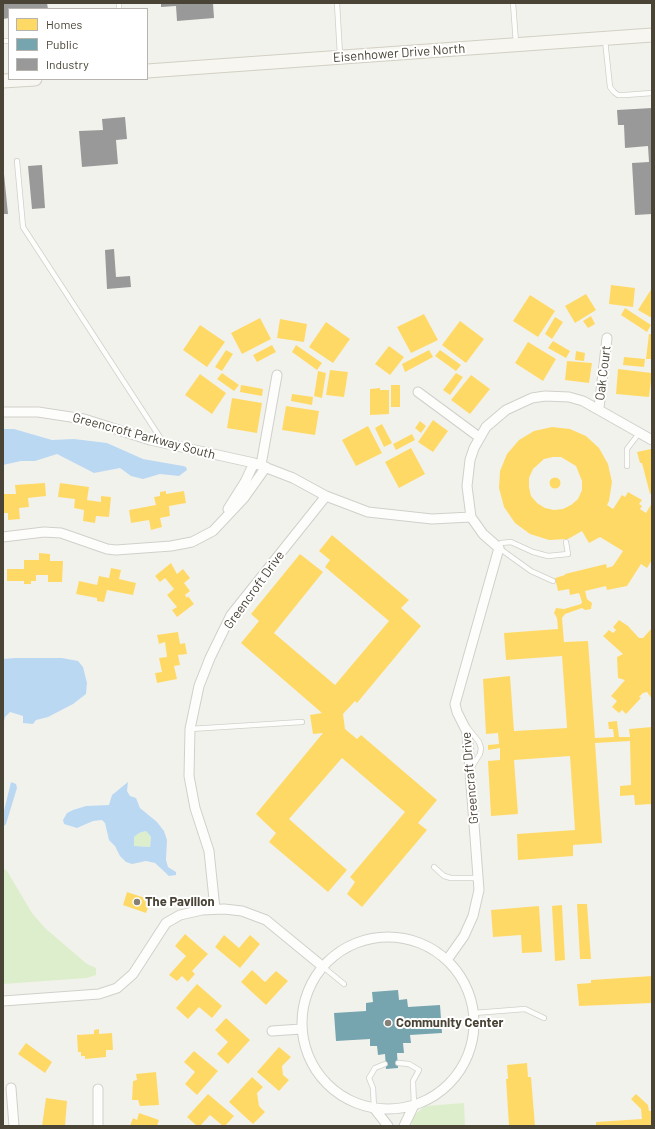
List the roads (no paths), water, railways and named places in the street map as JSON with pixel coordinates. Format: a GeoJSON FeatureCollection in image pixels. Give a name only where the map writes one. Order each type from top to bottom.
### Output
{"type":"FeatureCollection","features":[{"type":"Feature","properties":{"kind":"street","name":"Eisenhower Drive North"},"geometry":{"type":"LineString","coordinates":[[148,71],[652,35]]}},
{"type":"Feature","properties":{"kind":"street"},"geometry":{"type":"LineString","coordinates":[[3,81],[19,80]]}},
{"type":"Feature","properties":{"kind":"street","name":"Oak Court"},"geometry":{"type":"LineString","coordinates":[[599,408],[607,338]]}},
{"type":"Feature","properties":{"kind":"street"},"geometry":{"type":"LineString","coordinates":[[3,537],[44,532],[61,533],[107,549],[125,550],[192,542],[206,536],[244,498],[260,465],[277,374]]}},
{"type":"Feature","properties":{"kind":"street"},"geometry":{"type":"LineString","coordinates":[[418,392],[479,437]]}},
{"type":"Feature","properties":{"kind":"street"},"geometry":{"type":"LineString","coordinates":[[499,548],[483,534],[471,517],[468,501],[468,474],[470,460],[479,437],[494,419],[506,410],[532,398],[546,396],[569,397],[599,408],[652,440]]}},
{"type":"Feature","properties":{"kind":"street","name":"Greencroft Parkway South"},"geometry":{"type":"LineString","coordinates":[[3,412],[38,412],[84,419],[164,444],[260,465],[293,478],[326,496]]}},
{"type":"Feature","properties":{"kind":"street"},"geometry":{"type":"LineString","coordinates":[[221,522],[245,482],[260,465]]}},
{"type":"Feature","properties":{"kind":"street"},"geometry":{"type":"LineString","coordinates":[[326,496],[368,512],[386,515],[432,519],[471,517]]}},
{"type":"Feature","properties":{"kind":"street","name":"Greencroft Drive"},"geometry":{"type":"LineString","coordinates":[[215,909],[210,851],[191,792],[190,729],[199,686],[210,658],[231,615],[326,496]]}},
{"type":"Feature","properties":{"kind":"street","name":"Greencraft Drive"},"geometry":{"type":"LineString","coordinates":[[447,960],[464,936],[473,916],[479,890],[467,732],[457,712],[457,696],[499,548]]}},
{"type":"Feature","properties":{"kind":"street"},"geometry":{"type":"LineString","coordinates":[[3,1001],[99,994],[117,988],[133,974],[162,928],[172,919],[189,912],[215,909],[242,911],[266,920],[322,966]]}},
{"type":"Feature","properties":{"kind":"street"},"geometry":{"type":"LineString","coordinates":[[389,936],[416,941],[429,947],[447,960],[459,974],[468,989],[474,1012],[473,1038],[467,1056],[459,1072],[444,1088],[424,1101],[396,1109],[374,1108],[347,1099],[328,1086],[308,1057],[301,1029],[305,996],[312,980],[322,966],[335,954],[351,944],[375,937],[389,936]]}},
{"type":"Feature","properties":{"kind":"street"},"geometry":{"type":"LineString","coordinates":[[272,1031],[301,1029]]}},
{"type":"Feature","properties":{"kind":"street"},"geometry":{"type":"LineString","coordinates":[[11,1088],[14,1126]]}},
{"type":"Feature","properties":{"kind":"street"},"geometry":{"type":"LineString","coordinates":[[98,1089],[98,1126]]}},
{"type":"Feature","properties":{"kind":"street"},"geometry":{"type":"LineString","coordinates":[[404,1126],[414,1105]]}},
{"type":"Feature","properties":{"kind":"street"},"geometry":{"type":"LineString","coordinates":[[374,1108],[388,1126]]}},
{"type":"Feature","properties":{"kind":"lane"},"geometry":{"type":"LineString","coordinates":[[337,3],[340,57]]}},
{"type":"Feature","properties":{"kind":"lane"},"geometry":{"type":"LineString","coordinates":[[513,3],[516,45]]}},
{"type":"Feature","properties":{"kind":"lane"},"geometry":{"type":"LineString","coordinates":[[605,39],[610,87],[614,92],[618,95],[652,93]]}},
{"type":"Feature","properties":{"kind":"lane"},"geometry":{"type":"LineString","coordinates":[[17,161],[23,227],[164,444]]}},
{"type":"Feature","properties":{"kind":"lane"},"geometry":{"type":"LineString","coordinates":[[627,466],[627,449],[640,432]]}},
{"type":"Feature","properties":{"kind":"lane"},"geometry":{"type":"LineString","coordinates":[[553,581],[532,571],[499,548],[501,543],[511,542],[533,552],[548,556],[568,554],[566,542]]}},
{"type":"Feature","properties":{"kind":"lane"},"geometry":{"type":"LineString","coordinates":[[190,729],[302,722]]}},
{"type":"Feature","properties":{"kind":"lane"},"geometry":{"type":"LineString","coordinates":[[434,867],[444,876],[451,878],[478,878]]}},
{"type":"Feature","properties":{"kind":"lane"},"geometry":{"type":"LineString","coordinates":[[322,966],[344,984]]}},
{"type":"Feature","properties":{"kind":"lane"},"geometry":{"type":"LineString","coordinates":[[474,1012],[525,1009],[544,1018]]}},
{"type":"Feature","properties":{"kind":"lane"},"geometry":{"type":"LineString","coordinates":[[398,1063],[409,1064],[419,1070],[413,1081],[414,1105]]}},
{"type":"Feature","properties":{"kind":"lane"},"geometry":{"type":"LineString","coordinates":[[374,1108],[373,1088],[369,1078],[375,1068],[385,1064]]}},
{"type":"Feature","properties":{"kind":"water"},"geometry":{"type":"Polygon","coordinates":[[[3,429],[14,429],[52,440],[74,439],[107,443],[143,459],[183,466],[186,467],[187,470],[179,476],[160,474],[143,479],[131,476],[120,468],[94,473],[57,454],[35,461],[21,461],[3,465],[3,429]]]}},
{"type":"Feature","properties":{"kind":"water"},"geometry":{"type":"Polygon","coordinates":[[[62,658],[78,661],[83,667],[87,683],[86,694],[73,704],[48,717],[36,720],[33,724],[23,723],[23,716],[10,712],[5,717],[3,726],[3,659],[62,658]]]}},
{"type":"Feature","properties":{"kind":"water"},"geometry":{"type":"Polygon","coordinates":[[[11,782],[16,784],[17,788],[6,824],[3,827],[3,815],[11,782]]]}},
{"type":"Feature","properties":{"kind":"water"},"geometry":{"type":"Polygon","coordinates":[[[128,782],[127,791],[130,796],[136,798],[140,808],[157,822],[164,831],[167,840],[166,860],[168,867],[176,872],[176,875],[169,876],[155,863],[146,861],[132,864],[126,862],[109,840],[105,823],[102,820],[93,821],[77,828],[64,824],[63,820],[67,813],[86,806],[109,805],[112,795],[128,782]],[[146,831],[139,833],[134,837],[134,846],[150,847],[151,837],[146,831]]]}},
{"type":"Feature","properties":{"kind":"place","name":"The Pavilion"},"geometry":{"type":"Point","coordinates":[137,902]}},
{"type":"Feature","properties":{"kind":"place","name":"Community Center"},"geometry":{"type":"Point","coordinates":[388,1023]}}]}
